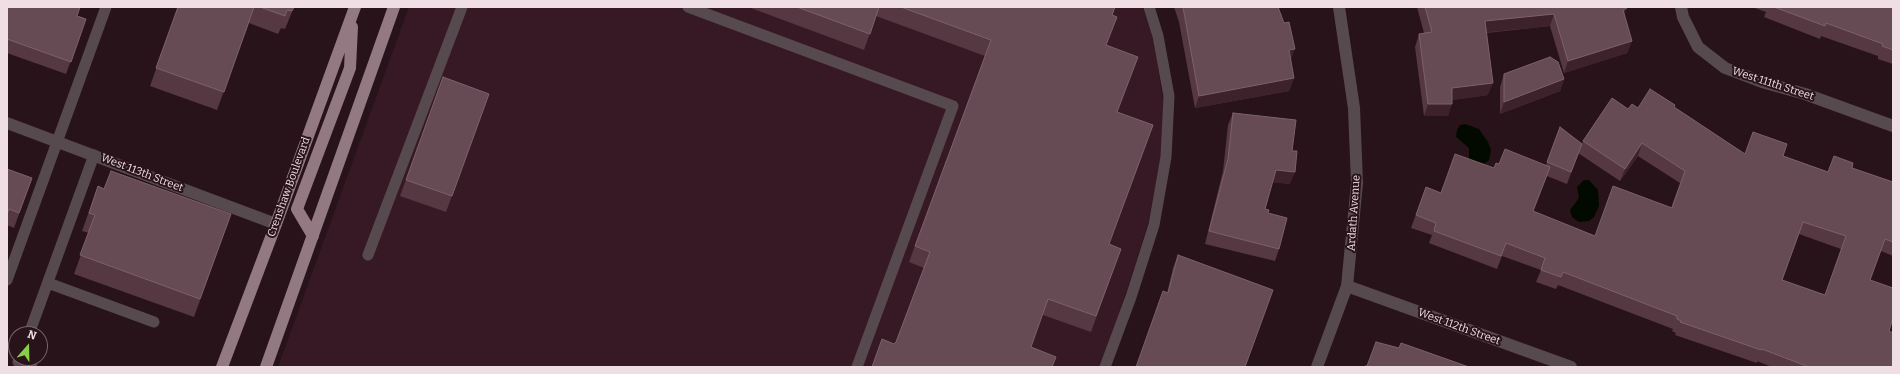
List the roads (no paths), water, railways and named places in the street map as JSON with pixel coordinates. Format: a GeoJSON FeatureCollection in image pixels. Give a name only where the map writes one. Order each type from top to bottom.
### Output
{"type":"FeatureCollection","features":[{"type":"Feature","properties":{"kind":"main road"},"geometry":{"type":"LineString","coordinates":[[266,367],[394,7]]}},
{"type":"Feature","properties":{"kind":"main road"},"geometry":{"type":"LineString","coordinates":[[313,236],[297,209],[350,68],[354,10]]}},
{"type":"Feature","properties":{"kind":"main road","name":"Crenshaw Boulevard"},"geometry":{"type":"LineString","coordinates":[[222,367],[354,10]]}},
{"type":"Feature","properties":{"kind":"street","name":"Ardath Avenue"},"geometry":{"type":"LineString","coordinates":[[1317,367],[1347,286],[1357,183],[1354,108],[1338,7]]}},
{"type":"Feature","properties":{"kind":"street","name":"West 111th Street"},"geometry":{"type":"LineString","coordinates":[[1681,7],[1698,47],[1725,68],[1762,82],[1805,94],[1893,126]]}},
{"type":"Feature","properties":{"kind":"street","name":"West 113th Street"},"geometry":{"type":"LineString","coordinates":[[7,123],[276,224]]}},
{"type":"Feature","properties":{"kind":"street","name":"West 112th Street"},"geometry":{"type":"LineString","coordinates":[[1347,286],[1570,367]]}},
{"type":"Feature","properties":{"kind":"lane"},"geometry":{"type":"LineString","coordinates":[[7,280],[106,7]]}},
{"type":"Feature","properties":{"kind":"lane"},"geometry":{"type":"LineString","coordinates":[[368,255],[462,7]]}},
{"type":"Feature","properties":{"kind":"lane"},"geometry":{"type":"LineString","coordinates":[[688,7],[953,106],[857,367]]}},
{"type":"Feature","properties":{"kind":"lane"},"geometry":{"type":"LineString","coordinates":[[1105,367],[1131,297],[1154,224],[1166,157],[1169,96],[1158,36],[1149,7]]}},
{"type":"Feature","properties":{"kind":"lane"},"geometry":{"type":"LineString","coordinates":[[32,326],[94,155]]}},
{"type":"Feature","properties":{"kind":"lane"},"geometry":{"type":"LineString","coordinates":[[48,283],[154,322]]}}]}
